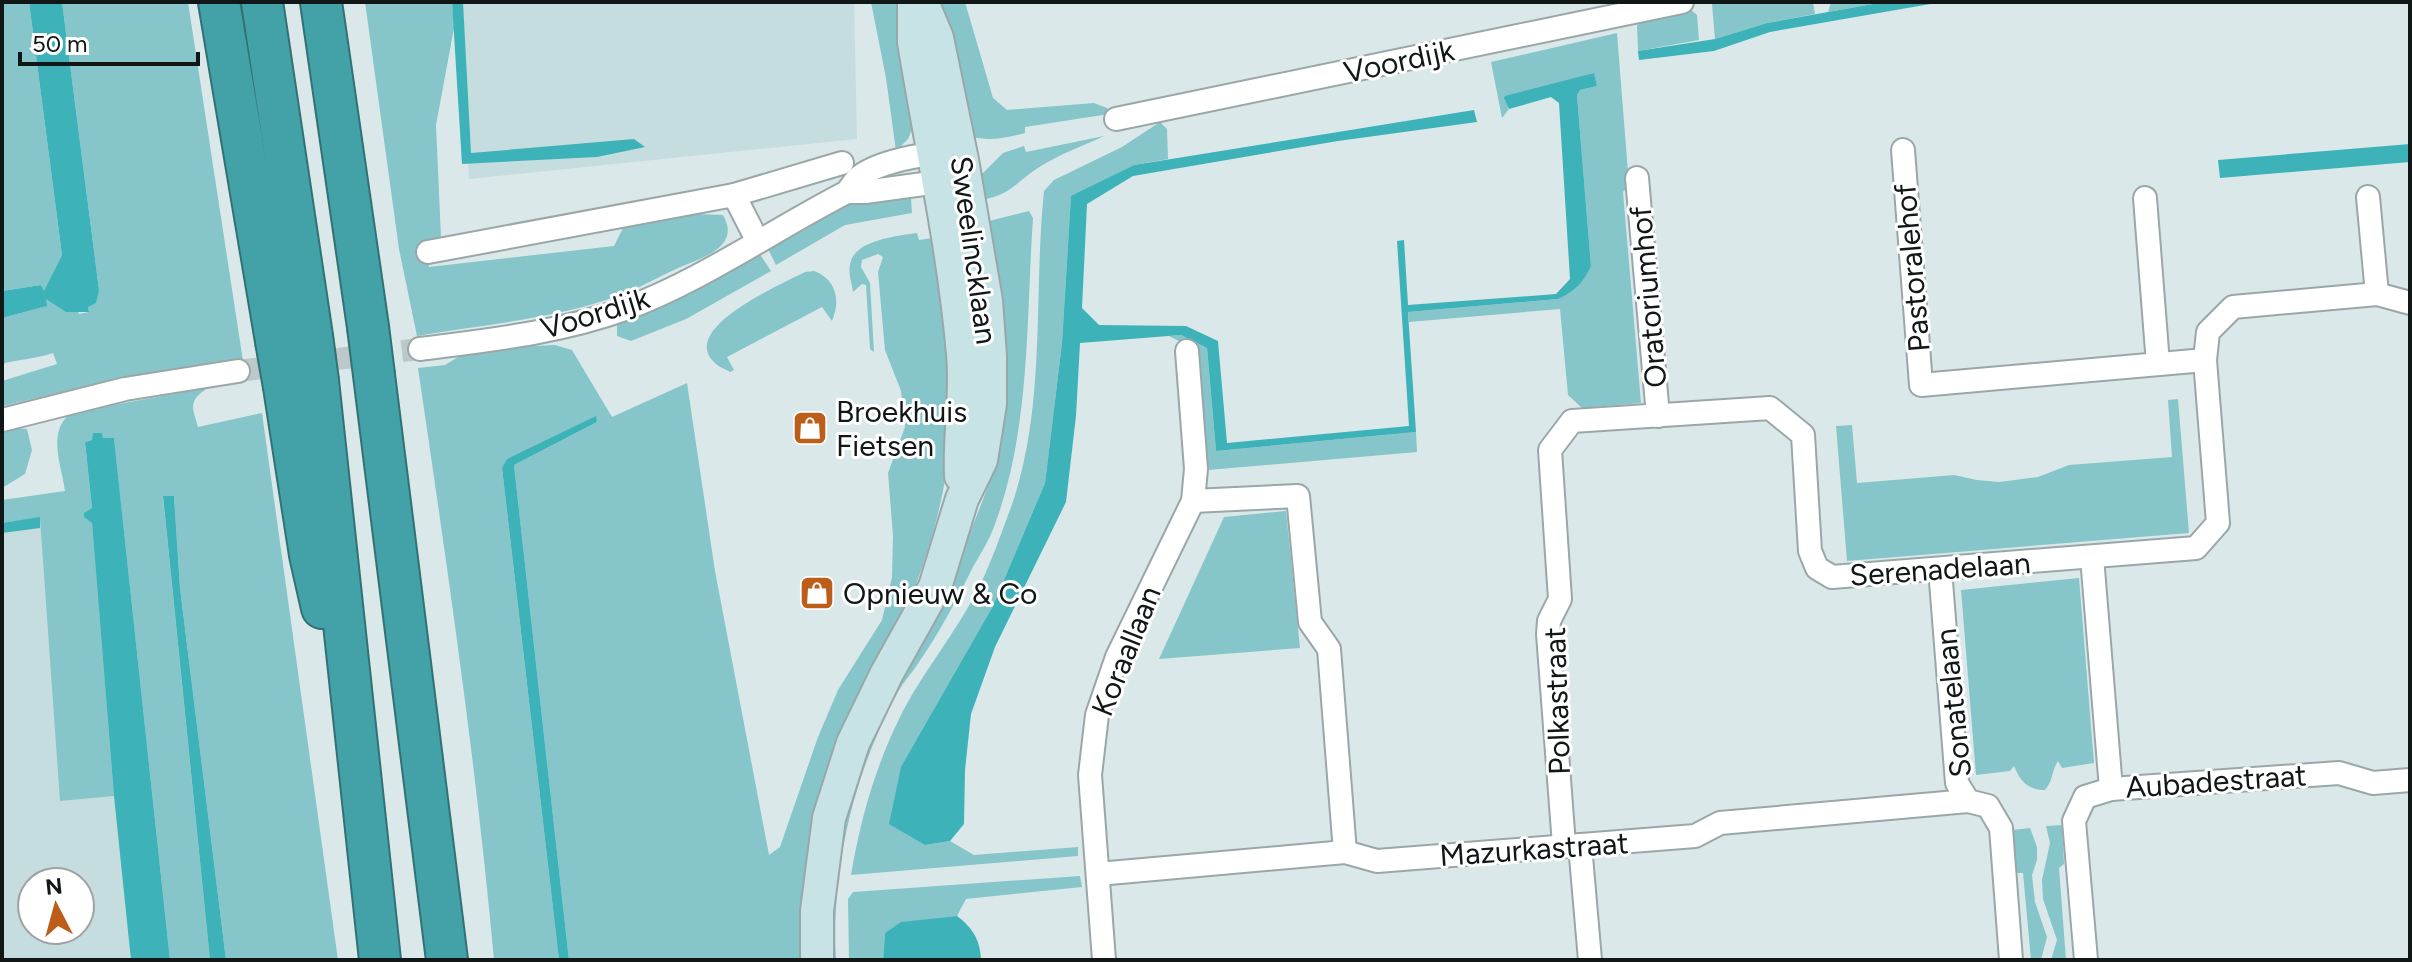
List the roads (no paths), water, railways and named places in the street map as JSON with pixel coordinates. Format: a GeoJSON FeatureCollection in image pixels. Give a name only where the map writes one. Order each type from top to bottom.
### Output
{"type":"FeatureCollection","features":[{"type":"Feature","properties":{"kind":"highway"},"geometry":{"type":"LineString","coordinates":[[219,2],[294,338]]}},
{"type":"Feature","properties":{"kind":"highway"},"geometry":{"type":"LineString","coordinates":[[262,2],[294,338],[301,384],[330,473],[380,960]]}},
{"type":"Feature","properties":{"kind":"highway"},"geometry":{"type":"LineString","coordinates":[[321,2],[368,327],[447,960]]}},
{"type":"Feature","properties":{"kind":"main road","name":"Sweelincklaan"},"geometry":{"type":"LineString","coordinates":[[817,960],[817,911],[822,864],[829,818],[843,773],[853,743],[880,687],[935,587],[962,499],[981,460],[990,404],[986,301],[944,165],[914,42],[914,2]]}},
{"type":"Feature","properties":{"kind":"main road","name":"Sweelincklaan"},"geometry":{"type":"LineString","coordinates":[[922,2],[937,38],[944,165]]}},
{"type":"Feature","properties":{"kind":"street","name":"Voordijk"},"geometry":{"type":"LineString","coordinates":[[1116,119],[1682,2]]}},
{"type":"Feature","properties":{"kind":"street","name":"Pastoralehof"},"geometry":{"type":"LineString","coordinates":[[1903,150],[1921,385],[2158,364]]}},
{"type":"Feature","properties":{"kind":"street"},"geometry":{"type":"LineString","coordinates":[[428,252],[734,195],[842,163]]}},
{"type":"Feature","properties":{"kind":"street","name":"Voordijk"},"geometry":{"type":"LineString","coordinates":[[420,349],[543,331],[597,318],[646,300],[847,192],[860,176],[891,163],[944,165]]}},
{"type":"Feature","properties":{"kind":"street","name":"Oratoriumhof"},"geometry":{"type":"LineString","coordinates":[[1637,178],[1658,416]]}},
{"type":"Feature","properties":{"kind":"street"},"geometry":{"type":"LineString","coordinates":[[734,195],[757,240]]}},
{"type":"Feature","properties":{"kind":"street"},"geometry":{"type":"LineString","coordinates":[[2368,197],[2377,294]]}},
{"type":"Feature","properties":{"kind":"street"},"geometry":{"type":"LineString","coordinates":[[2145,198],[2158,364],[2205,360]]}},
{"type":"Feature","properties":{"kind":"street","name":"Serenadelaan"},"geometry":{"type":"LineString","coordinates":[[1572,421],[1770,408],[1803,435],[1810,551],[1817,568],[1832,577],[2196,548],[2218,523],[2205,360],[2208,332],[2233,307],[2377,294],[2410,303]]}},
{"type":"Feature","properties":{"kind":"street","name":"Koraallaan"},"geometry":{"type":"LineString","coordinates":[[1104,960],[1090,775],[1097,715],[1117,657],[1193,501],[1196,469],[1187,351]]}},
{"type":"Feature","properties":{"kind":"street"},"geometry":{"type":"LineString","coordinates":[[2,420],[100,394],[238,371]]}},
{"type":"Feature","properties":{"kind":"street","name":"Polkastraat"},"geometry":{"type":"LineString","coordinates":[[1572,421],[1550,450],[1560,599],[1549,621],[1548,634],[1572,845],[1590,960]]}},
{"type":"Feature","properties":{"kind":"street"},"geometry":{"type":"LineString","coordinates":[[1193,501],[1298,496],[1310,622],[1329,649],[1345,852]]}},
{"type":"Feature","properties":{"kind":"street","name":"Aubadestraat"},"geometry":{"type":"LineString","coordinates":[[2092,557],[2111,789],[2339,773],[2373,783],[2410,780]]}},
{"type":"Feature","properties":{"kind":"street","name":"Sonatelaan"},"geometry":{"type":"LineString","coordinates":[[1940,569],[1957,783],[1968,801],[1988,806],[2001,828],[2011,960]]}},
{"type":"Feature","properties":{"kind":"street"},"geometry":{"type":"LineString","coordinates":[[2086,960],[2074,821],[2085,797],[2111,789]]}},
{"type":"Feature","properties":{"kind":"street","name":"Mazurkastraat"},"geometry":{"type":"LineString","coordinates":[[1098,874],[1345,852],[1377,861],[1695,836],[1720,823],[1968,801]]}},
{"type":"Feature","properties":{"kind":"tunnel"},"geometry":{"type":"LineString","coordinates":[[238,371],[420,349]]}},
{"type":"Feature","properties":{"kind":"place","name":"Broekhuis Fietsen"},"geometry":{"type":"Point","coordinates":[810,428]}},
{"type":"Feature","properties":{"kind":"place","name":"Opnieuw & Co"},"geometry":{"type":"Point","coordinates":[817,593]}}]}
